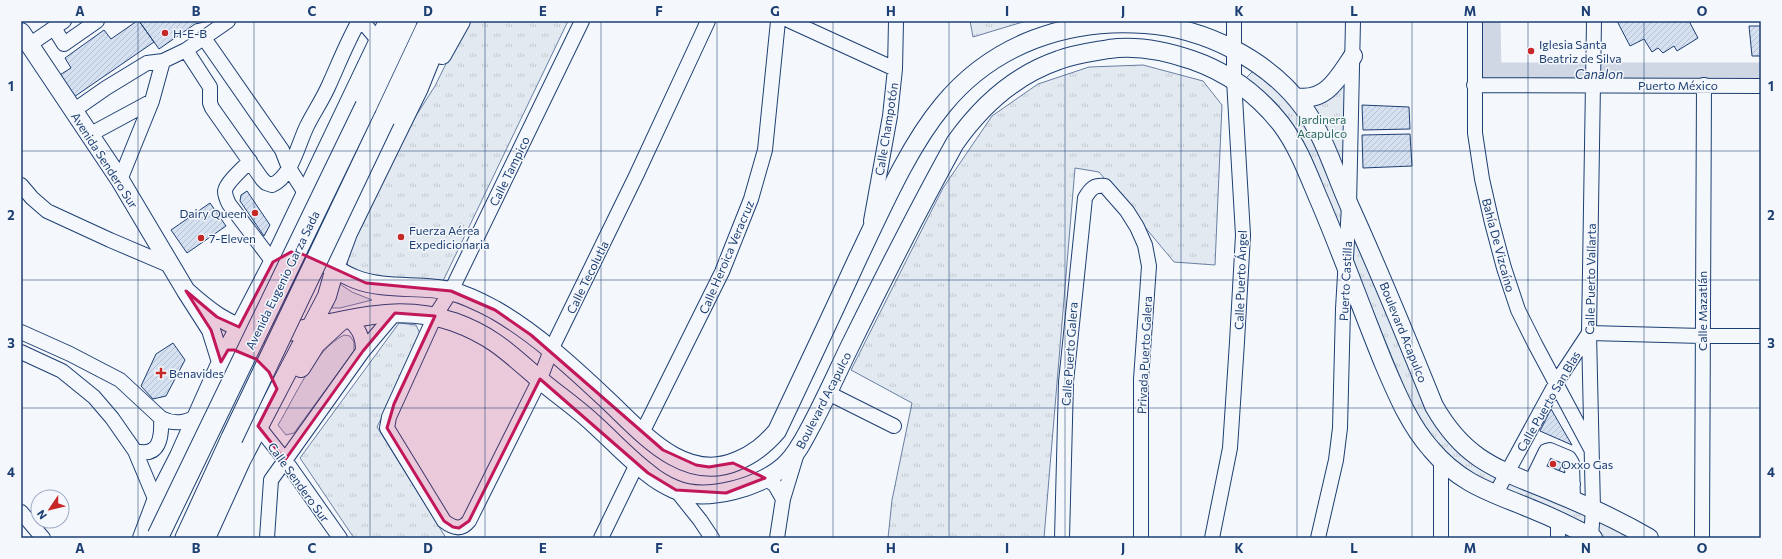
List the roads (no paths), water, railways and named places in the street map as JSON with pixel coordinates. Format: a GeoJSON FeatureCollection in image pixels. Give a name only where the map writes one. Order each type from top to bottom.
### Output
{"type":"FeatureCollection","features":[{"type":"Feature","properties":{"kind":"highway","name":"Avenida Eugenio Garza Sada"},"geometry":{"type":"LineString","coordinates":[[153,537],[366,106],[406,21]]}},
{"type":"Feature","properties":{"kind":"highway","name":"Avenida Eugenio Garza Sada"},"geometry":{"type":"LineString","coordinates":[[186,538],[384,119],[439,23]]}},
{"type":"Feature","properties":{"kind":"main road"},"geometry":{"type":"LineString","coordinates":[[153,537],[156,501],[198,416],[224,356],[273,262],[301,200],[388,21]]}},
{"type":"Feature","properties":{"kind":"main road"},"geometry":{"type":"LineString","coordinates":[[419,88],[437,64],[461,21]]}},
{"type":"Feature","properties":{"kind":"main road"},"geometry":{"type":"LineString","coordinates":[[206,538],[277,389],[327,296],[335,268],[348,233],[419,88],[439,23]]}},
{"type":"Feature","properties":{"kind":"main road","name":"Boulevard Acapulco"},"geometry":{"type":"LineString","coordinates":[[868,237],[904,166],[942,106],[971,75],[995,58],[1021,43],[1082,25],[1105,23],[1160,25],[1202,35],[1234,50],[1260,67],[1295,97],[1305,110],[1322,139],[1349,206],[1366,240],[1434,406],[1449,430],[1468,450],[1506,474],[1538,468],[1573,482],[1593,509],[1650,538]]}},
{"type":"Feature","properties":{"kind":"main road","name":"Avenida Sendero Sur"},"geometry":{"type":"LineString","coordinates":[[25,39],[120,180],[211,330],[224,356]]}},
{"type":"Feature","properties":{"kind":"main road","name":"Boulevard Acapulco"},"geometry":{"type":"LineString","coordinates":[[310,328],[375,314],[410,313],[435,316],[476,331],[496,342],[540,380],[591,420],[637,464],[648,473],[676,490],[699,494],[726,492],[745,487],[765,478],[786,465],[797,451],[955,142],[969,123],[987,104],[1015,82],[1044,66],[1061,59],[1115,48],[1152,50],[1203,64],[1234,80]]}},
{"type":"Feature","properties":{"kind":"main road"},"geometry":{"type":"LineString","coordinates":[[1295,97],[1313,98],[1325,92],[1339,76],[1353,56]]}},
{"type":"Feature","properties":{"kind":"main road"},"geometry":{"type":"LineString","coordinates":[[1234,80],[1268,109],[1289,137],[1303,164],[1334,233],[1395,390],[1413,426],[1430,449],[1441,460],[1467,480],[1558,529],[1592,537]]}},
{"type":"Feature","properties":{"kind":"main road"},"geometry":{"type":"LineString","coordinates":[[301,200],[305,224],[314,233],[326,237],[333,237],[348,233]]}},
{"type":"Feature","properties":{"kind":"main road"},"geometry":{"type":"LineString","coordinates":[[273,262],[280,256],[291,252],[302,254],[335,268],[347,276],[366,283],[451,291],[496,310],[551,350],[604,396],[642,433],[663,450],[686,462],[709,467],[733,463],[756,452],[768,442],[777,431],[868,237]]}},
{"type":"Feature","properties":{"kind":"main road","name":"Avenida Sendero Sur"},"geometry":{"type":"LineString","coordinates":[[186,291],[206,310],[239,327],[259,332],[284,332]]}},
{"type":"Feature","properties":{"kind":"main road"},"geometry":{"type":"LineString","coordinates":[[250,307],[273,326],[284,332],[310,328]]}},
{"type":"Feature","properties":{"kind":"main road"},"geometry":{"type":"LineString","coordinates":[[262,420],[277,407],[284,398],[316,344],[345,320]]}},
{"type":"Feature","properties":{"kind":"main road"},"geometry":{"type":"LineString","coordinates":[[224,356],[242,351],[256,359],[269,372],[277,389]]}},
{"type":"Feature","properties":{"kind":"main road"},"geometry":{"type":"LineString","coordinates":[[1395,390],[1422,376]]}},
{"type":"Feature","properties":{"kind":"main road"},"geometry":{"type":"LineString","coordinates":[[733,463],[765,478]]}},
{"type":"Feature","properties":{"kind":"street"},"geometry":{"type":"LineString","coordinates":[[25,39],[59,25],[64,44],[97,21]]}},
{"type":"Feature","properties":{"kind":"street"},"geometry":{"type":"LineString","coordinates":[[73,111],[106,88],[147,63],[163,61],[186,50],[228,21]]}},
{"type":"Feature","properties":{"kind":"street"},"geometry":{"type":"LineString","coordinates":[[186,50],[210,87],[210,103],[212,108],[262,178],[266,183],[272,185],[279,182],[289,168],[307,126],[329,86],[345,46],[359,21]]}},
{"type":"Feature","properties":{"kind":"street"},"geometry":{"type":"LineString","coordinates":[[362,21],[378,40]]}},
{"type":"Feature","properties":{"kind":"street","name":"Calle Tampico"},"geometry":{"type":"LineString","coordinates":[[459,528],[454,527],[444,521],[387,428],[394,404],[435,316],[451,291],[582,21]]}},
{"type":"Feature","properties":{"kind":"street","name":"Calle Tecolutla"},"geometry":{"type":"LineString","coordinates":[[459,528],[466,525],[469,521],[540,380],[551,350],[636,176],[708,21]]}},
{"type":"Feature","properties":{"kind":"street","name":"Calle Heroica Veracruz"},"geometry":{"type":"LineString","coordinates":[[642,433],[722,272],[751,199],[764,150],[778,21]]}},
{"type":"Feature","properties":{"kind":"street"},"geometry":{"type":"LineString","coordinates":[[790,21],[895,69]]}},
{"type":"Feature","properties":{"kind":"street","name":"Calle Champotón"},"geometry":{"type":"LineString","coordinates":[[868,237],[890,116],[895,69],[896,21]]}},
{"type":"Feature","properties":{"kind":"street","name":"Calle Puerto Ángel"},"geometry":{"type":"LineString","coordinates":[[1212,538],[1230,448],[1243,235],[1234,80],[1234,21]]}},
{"type":"Feature","properties":{"kind":"street","name":"Puerto Castilla"},"geometry":{"type":"LineString","coordinates":[[1318,538],[1337,454],[1340,428],[1343,309],[1349,206],[1353,21]]}},
{"type":"Feature","properties":{"kind":"street","name":"Bahía De Vizcaíno"},"geometry":{"type":"LineString","coordinates":[[1475,21],[1474,85],[1476,133],[1482,179],[1504,268],[1518,310],[1592,451]]}},
{"type":"Feature","properties":{"kind":"street","name":"Calle Puerto Vallarta"},"geometry":{"type":"LineString","coordinates":[[1592,537],[1593,509],[1589,333],[1594,21]]}},
{"type":"Feature","properties":{"kind":"street"},"geometry":{"type":"LineString","coordinates":[[204,38],[282,150],[301,200]]}},
{"type":"Feature","properties":{"kind":"street"},"geometry":{"type":"LineString","coordinates":[[120,180],[152,101],[163,61]]}},
{"type":"Feature","properties":{"kind":"street","name":"Puerto México"},"geometry":{"type":"LineString","coordinates":[[1474,85],[1593,75],[1704,85],[1761,86]]}},
{"type":"Feature","properties":{"kind":"street","name":"Calle Mazatlán"},"geometry":{"type":"LineString","coordinates":[[1702,538],[1704,85]]}},
{"type":"Feature","properties":{"kind":"street"},"geometry":{"type":"LineString","coordinates":[[89,135],[152,101]]}},
{"type":"Feature","properties":{"kind":"street"},"geometry":{"type":"LineString","coordinates":[[250,161],[228,184],[225,190],[226,197],[229,204],[273,262]]}},
{"type":"Feature","properties":{"kind":"street"},"geometry":{"type":"LineString","coordinates":[[21,185],[46,211],[171,266]]}},
{"type":"Feature","properties":{"kind":"street","name":"Calle Puerto Galera"},"geometry":{"type":"LineString","coordinates":[[1062,538],[1066,382],[1083,211],[1085,198],[1090,189],[1096,185],[1105,186]]}},
{"type":"Feature","properties":{"kind":"street","name":"Privada Puerto Galera"},"geometry":{"type":"LineString","coordinates":[[1105,186],[1127,211],[1137,227],[1145,245],[1149,266],[1142,379],[1141,538]]}},
{"type":"Feature","properties":{"kind":"street"},"geometry":{"type":"LineString","coordinates":[[267,538],[272,480],[363,351],[395,313]]}},
{"type":"Feature","properties":{"kind":"street"},"geometry":{"type":"LineString","coordinates":[[345,320],[355,325],[361,334],[363,351]]}},
{"type":"Feature","properties":{"kind":"street"},"geometry":{"type":"LineString","coordinates":[[21,332],[70,354],[120,380],[161,418],[170,422],[182,423],[198,416]]}},
{"type":"Feature","properties":{"kind":"street"},"geometry":{"type":"LineString","coordinates":[[1589,333],[1761,336]]}},
{"type":"Feature","properties":{"kind":"street","name":"Calle Puerto San Blas"},"geometry":{"type":"LineString","coordinates":[[1495,495],[1556,383],[1589,333]]}},
{"type":"Feature","properties":{"kind":"street"},"geometry":{"type":"LineString","coordinates":[[21,352],[62,371],[94,397],[112,418],[135,451],[156,501]]}},
{"type":"Feature","properties":{"kind":"street"},"geometry":{"type":"LineString","coordinates":[[828,393],[894,426]]}},
{"type":"Feature","properties":{"kind":"street"},"geometry":{"type":"LineString","coordinates":[[135,451],[144,453],[148,452],[159,444],[161,436],[161,418]]}},
{"type":"Feature","properties":{"kind":"street","name":"Calle Sendero Sur"},"geometry":{"type":"LineString","coordinates":[[262,420],[285,460],[340,538]]}},
{"type":"Feature","properties":{"kind":"street"},"geometry":{"type":"LineString","coordinates":[[774,535],[797,451]]}},
{"type":"Feature","properties":{"kind":"street"},"geometry":{"type":"LineString","coordinates":[[1441,460],[1441,538]]}},
{"type":"Feature","properties":{"kind":"street"},"geometry":{"type":"LineString","coordinates":[[601,538],[637,464]]}},
{"type":"Feature","properties":{"kind":"street"},"geometry":{"type":"LineString","coordinates":[[1538,468],[1573,482]]}},
{"type":"Feature","properties":{"kind":"street"},"geometry":{"type":"LineString","coordinates":[[765,478],[775,485],[783,499]]}},
{"type":"Feature","properties":{"kind":"street"},"geometry":{"type":"LineString","coordinates":[[676,490],[712,538]]}},
{"type":"Feature","properties":{"kind":"street"},"geometry":{"type":"LineString","coordinates":[[21,512],[43,538]]}},
{"type":"Feature","properties":{"kind":"waterway","name":"Canalon"},"geometry":{"type":"LineString","coordinates":[[1489,21],[1490,74],[1761,74]]}},
{"type":"Feature","properties":{"kind":"place","name":"H-E-B"},"geometry":{"type":"Point","coordinates":[165,33]}},
{"type":"Feature","properties":{"kind":"place","name":"Iglesia Santa Beatriz de Silva"},"geometry":{"type":"Point","coordinates":[1531,51]}},
{"type":"Feature","properties":{"kind":"place","name":"Dairy Queen"},"geometry":{"type":"Point","coordinates":[255,213]}},
{"type":"Feature","properties":{"kind":"place","name":"Fuerza Aérea Expedicionaria"},"geometry":{"type":"Point","coordinates":[401,237]}},
{"type":"Feature","properties":{"kind":"place","name":"7-Eleven"},"geometry":{"type":"Point","coordinates":[201,238]}},
{"type":"Feature","properties":{"kind":"place","name":"Benavides"},"geometry":{"type":"Point","coordinates":[161,373]}},
{"type":"Feature","properties":{"kind":"place","name":"Oxxo Gas"},"geometry":{"type":"Point","coordinates":[1553,464]}},
{"type":"Feature","properties":{"kind":"park label","name":"Jardinera Acapulco"},"geometry":{"type":"Point","coordinates":[1322,126]}}]}
